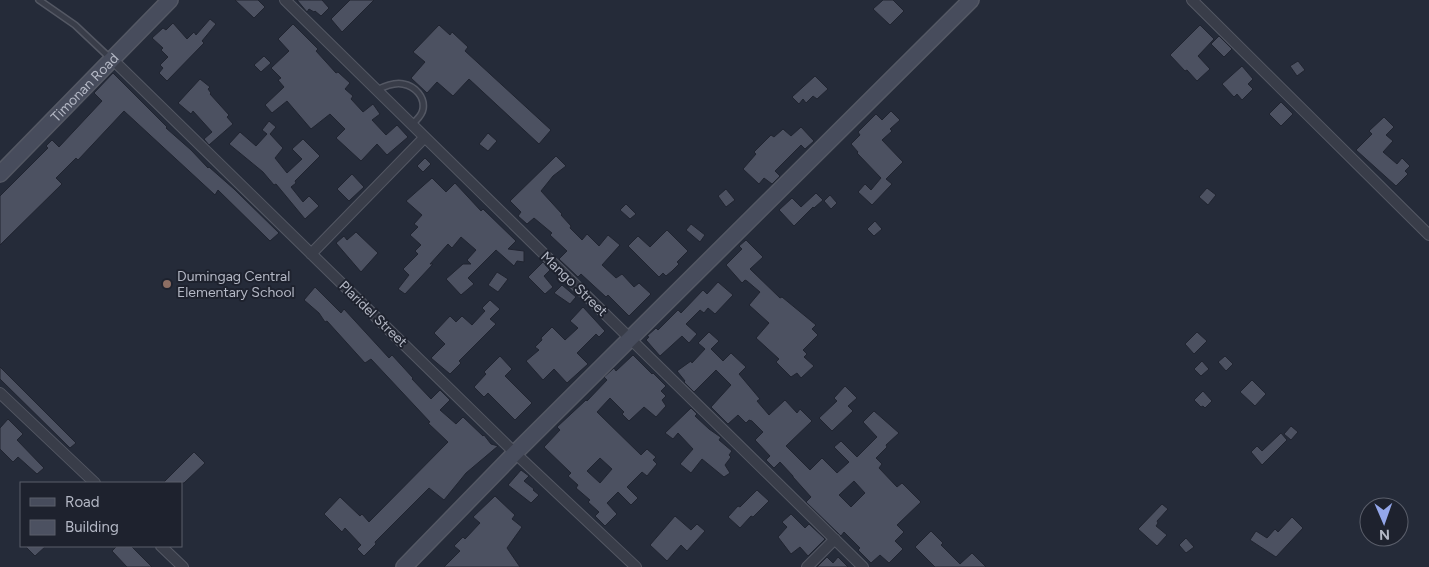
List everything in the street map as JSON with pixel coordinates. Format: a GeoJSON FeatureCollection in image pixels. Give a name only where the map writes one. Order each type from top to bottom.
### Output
{"type":"FeatureCollection","features":[{"type":"Feature","properties":{"kind":"main road","name":"Timonan Road"},"geometry":{"type":"LineString","coordinates":[[0,174],[170,0]]}},
{"type":"Feature","properties":{"kind":"main road"},"geometry":{"type":"LineString","coordinates":[[405,567],[515,453],[971,0]]}},
{"type":"Feature","properties":{"kind":"street","name":"Mango Street"},"geometry":{"type":"LineString","coordinates":[[285,0],[863,567]]}},
{"type":"Feature","properties":{"kind":"street"},"geometry":{"type":"LineString","coordinates":[[1192,0],[1429,235]]}},
{"type":"Feature","properties":{"kind":"street","name":"Plaridel Street"},"geometry":{"type":"LineString","coordinates":[[112,59],[515,453],[636,567]]}},
{"type":"Feature","properties":{"kind":"street"},"geometry":{"type":"LineString","coordinates":[[311,254],[424,138]]}},
{"type":"Feature","properties":{"kind":"street"},"geometry":{"type":"LineString","coordinates":[[0,393],[94,482]]}},
{"type":"Feature","properties":{"kind":"street"},"geometry":{"type":"LineString","coordinates":[[807,567],[835,539]]}},
{"type":"Feature","properties":{"kind":"street"},"geometry":{"type":"LineString","coordinates":[[162,547],[183,567]]}},
{"type":"Feature","properties":{"kind":"lane"},"geometry":{"type":"LineString","coordinates":[[39,0],[75,26],[112,59]]}},
{"type":"Feature","properties":{"kind":"lane"},"geometry":{"type":"LineString","coordinates":[[377,90],[389,85],[404,84],[417,90],[423,100],[423,109],[412,125]]}},
{"type":"Feature","properties":{"kind":"building"},"geometry":{"type":"Polygon","coordinates":[[[235,0],[258,0],[265,7],[254,18],[235,0]]]}},
{"type":"Feature","properties":{"kind":"building"},"geometry":{"type":"Polygon","coordinates":[[[297,0],[322,0],[329,8],[321,16],[309,9],[307,12],[297,0]]]}},
{"type":"Feature","properties":{"kind":"building"},"geometry":{"type":"Polygon","coordinates":[[[350,0],[374,0],[342,32],[331,19],[350,0]]]}},
{"type":"Feature","properties":{"kind":"building"},"geometry":{"type":"Polygon","coordinates":[[[883,0],[893,0],[904,11],[890,25],[873,9],[883,0]]]}},
{"type":"Feature","properties":{"kind":"building"},"geometry":{"type":"Polygon","coordinates":[[[210,19],[216,24],[202,41],[204,43],[167,81],[159,73],[163,68],[160,65],[168,57],[161,50],[163,48],[152,38],[163,28],[166,30],[173,23],[187,39],[194,32],[196,35],[210,19]]]}},
{"type":"Feature","properties":{"kind":"building"},"geometry":{"type":"Polygon","coordinates":[[[293,24],[318,49],[316,51],[336,73],[338,72],[350,83],[345,89],[353,96],[351,99],[363,112],[373,104],[380,114],[372,120],[386,135],[397,125],[408,137],[387,155],[377,144],[361,161],[336,138],[345,129],[330,114],[311,129],[287,101],[272,113],[265,105],[284,87],[278,80],[281,78],[271,68],[289,51],[278,39],[293,24]]]}},
{"type":"Feature","properties":{"kind":"building"},"geometry":{"type":"Polygon","coordinates":[[[439,25],[450,35],[452,32],[468,47],[465,51],[551,130],[539,144],[469,79],[453,96],[437,82],[427,93],[411,78],[425,62],[413,52],[439,25]]]}},
{"type":"Feature","properties":{"kind":"building"},"geometry":{"type":"Polygon","coordinates":[[[1200,25],[1214,39],[1198,56],[1210,69],[1197,81],[1170,55],[1200,25]]]}},
{"type":"Feature","properties":{"kind":"building"},"geometry":{"type":"Polygon","coordinates":[[[1219,36],[1232,49],[1224,57],[1211,44],[1219,36]]]}},
{"type":"Feature","properties":{"kind":"building"},"geometry":{"type":"Polygon","coordinates":[[[264,56],[271,63],[261,72],[254,65],[264,56]]]}},
{"type":"Feature","properties":{"kind":"building"},"geometry":{"type":"Polygon","coordinates":[[[1298,61],[1305,70],[1297,76],[1290,66],[1298,61]]]}},
{"type":"Feature","properties":{"kind":"building"},"geometry":{"type":"Polygon","coordinates":[[[1242,66],[1253,79],[1248,84],[1253,89],[1242,100],[1237,94],[1234,97],[1222,84],[1242,66]]]}},
{"type":"Feature","properties":{"kind":"building"},"geometry":{"type":"Polygon","coordinates":[[[113,73],[166,128],[208,168],[234,189],[279,233],[270,241],[218,190],[215,195],[124,111],[78,160],[76,158],[56,178],[62,184],[0,245],[0,196],[48,148],[46,146],[52,140],[59,147],[102,101],[94,93],[113,73]]]}},
{"type":"Feature","properties":{"kind":"building"},"geometry":{"type":"Polygon","coordinates":[[[815,76],[828,89],[817,99],[813,96],[806,103],[803,99],[799,104],[792,97],[815,76]]]}},
{"type":"Feature","properties":{"kind":"building"},"geometry":{"type":"Polygon","coordinates":[[[200,79],[210,87],[208,89],[210,94],[229,115],[227,117],[233,124],[209,145],[204,139],[212,132],[193,111],[191,114],[178,103],[200,79]]]}},
{"type":"Feature","properties":{"kind":"building"},"geometry":{"type":"Polygon","coordinates":[[[1281,102],[1293,114],[1281,126],[1269,114],[1281,102]]]}},
{"type":"Feature","properties":{"kind":"building"},"geometry":{"type":"Polygon","coordinates":[[[891,111],[900,120],[882,140],[903,162],[886,179],[892,184],[872,205],[858,192],[865,184],[871,190],[881,178],[851,144],[860,135],[858,132],[876,114],[882,120],[891,111]]]}},
{"type":"Feature","properties":{"kind":"building"},"geometry":{"type":"Polygon","coordinates":[[[1384,117],[1394,127],[1386,135],[1393,141],[1383,152],[1397,164],[1402,158],[1410,166],[1405,171],[1408,174],[1396,186],[1356,150],[1372,134],[1369,131],[1384,117]]]}},
{"type":"Feature","properties":{"kind":"building"},"geometry":{"type":"Polygon","coordinates":[[[269,121],[276,127],[270,134],[283,148],[275,158],[287,173],[302,159],[292,149],[303,139],[320,156],[291,187],[303,202],[309,196],[319,206],[305,219],[276,184],[274,185],[263,172],[229,144],[240,132],[256,146],[267,134],[262,130],[269,121]]]}},
{"type":"Feature","properties":{"kind":"building"},"geometry":{"type":"Polygon","coordinates":[[[801,127],[814,141],[805,149],[801,145],[775,171],[780,176],[772,184],[764,178],[759,184],[743,169],[756,154],[754,152],[771,135],[774,137],[783,129],[791,136],[801,127]]]}},
{"type":"Feature","properties":{"kind":"building"},"geometry":{"type":"Polygon","coordinates":[[[488,133],[497,141],[488,151],[479,144],[488,133]]]}},
{"type":"Feature","properties":{"kind":"building"},"geometry":{"type":"Polygon","coordinates":[[[556,156],[566,166],[553,176],[541,191],[562,214],[571,226],[570,228],[582,240],[587,234],[599,246],[608,235],[620,245],[602,265],[616,278],[622,274],[634,287],[639,283],[651,294],[629,316],[608,295],[606,297],[581,274],[578,277],[559,259],[567,251],[550,235],[552,233],[534,218],[527,224],[518,216],[521,212],[510,201],[556,156]]]}},
{"type":"Feature","properties":{"kind":"building"},"geometry":{"type":"Polygon","coordinates":[[[425,158],[431,164],[423,172],[417,166],[425,158]]]}},
{"type":"Feature","properties":{"kind":"building"},"geometry":{"type":"Polygon","coordinates":[[[352,174],[364,187],[349,201],[337,189],[352,174]]]}},
{"type":"Feature","properties":{"kind":"building"},"geometry":{"type":"Polygon","coordinates":[[[432,178],[446,192],[455,183],[481,211],[483,209],[516,241],[508,249],[524,251],[524,262],[517,261],[514,266],[496,250],[468,278],[474,284],[461,295],[446,279],[463,264],[471,264],[467,260],[476,250],[461,237],[452,248],[448,244],[430,264],[433,264],[405,294],[398,289],[409,275],[403,269],[418,254],[415,251],[421,245],[410,235],[418,227],[414,224],[422,215],[406,201],[432,178]]]}},
{"type":"Feature","properties":{"kind":"building"},"geometry":{"type":"Polygon","coordinates":[[[1207,188],[1216,195],[1208,205],[1199,197],[1207,188]]]}},
{"type":"Feature","properties":{"kind":"building"},"geometry":{"type":"Polygon","coordinates":[[[726,189],[735,200],[726,207],[718,196],[726,189]]]}},
{"type":"Feature","properties":{"kind":"building"},"geometry":{"type":"Polygon","coordinates":[[[816,193],[823,200],[794,226],[779,210],[792,198],[801,207],[816,193]]]}},
{"type":"Feature","properties":{"kind":"building"},"geometry":{"type":"Polygon","coordinates":[[[830,195],[837,203],[831,209],[824,201],[830,195]]]}},
{"type":"Feature","properties":{"kind":"building"},"geometry":{"type":"Polygon","coordinates":[[[626,204],[636,214],[630,219],[620,210],[626,204]]]}},
{"type":"Feature","properties":{"kind":"building"},"geometry":{"type":"Polygon","coordinates":[[[875,221],[882,229],[874,236],[867,229],[875,221]]]}},
{"type":"Feature","properties":{"kind":"building"},"geometry":{"type":"Polygon","coordinates":[[[691,224],[705,235],[700,242],[686,230],[691,224]]]}},
{"type":"Feature","properties":{"kind":"building"},"geometry":{"type":"Polygon","coordinates":[[[667,230],[688,251],[677,262],[679,264],[672,271],[666,276],[663,273],[659,277],[628,246],[638,236],[650,247],[667,230]]]}},
{"type":"Feature","properties":{"kind":"building"},"geometry":{"type":"Polygon","coordinates":[[[356,232],[378,253],[361,272],[336,243],[344,236],[347,240],[356,232]]]}},
{"type":"Feature","properties":{"kind":"building"},"geometry":{"type":"Polygon","coordinates":[[[746,240],[763,257],[750,269],[780,298],[782,297],[816,325],[812,329],[818,335],[803,350],[807,354],[804,357],[814,366],[801,378],[797,373],[791,377],[776,362],[779,359],[756,338],[769,323],[749,305],[760,292],[745,280],[742,283],[726,265],[742,249],[739,246],[746,240]]]}},
{"type":"Feature","properties":{"kind":"building"},"geometry":{"type":"Polygon","coordinates":[[[543,262],[550,270],[544,276],[553,287],[545,294],[528,277],[543,262]]]}},
{"type":"Feature","properties":{"kind":"building"},"geometry":{"type":"Polygon","coordinates":[[[497,272],[508,279],[498,292],[488,285],[497,272]]]}},
{"type":"Feature","properties":{"kind":"building"},"geometry":{"type":"Polygon","coordinates":[[[718,282],[733,295],[715,314],[708,308],[704,313],[700,310],[686,324],[697,334],[689,343],[682,336],[660,356],[646,340],[649,337],[647,336],[656,328],[658,330],[678,310],[681,313],[703,290],[707,294],[718,282]]]}},
{"type":"Feature","properties":{"kind":"building"},"geometry":{"type":"Polygon","coordinates":[[[562,285],[576,297],[570,304],[554,293],[562,285]]]}},
{"type":"Feature","properties":{"kind":"building"},"geometry":{"type":"Polygon","coordinates":[[[315,287],[341,313],[344,309],[389,358],[392,355],[431,399],[440,390],[450,400],[440,410],[456,424],[463,417],[484,435],[491,444],[498,446],[466,473],[444,500],[429,488],[375,542],[376,544],[364,556],[357,549],[361,545],[345,528],[342,532],[324,514],[340,497],[369,522],[448,442],[428,423],[430,422],[371,359],[365,363],[327,321],[325,322],[319,313],[304,300],[315,287]]]}},
{"type":"Feature","properties":{"kind":"building"},"geometry":{"type":"Polygon","coordinates":[[[490,300],[500,309],[490,319],[496,324],[459,361],[461,363],[450,374],[431,358],[445,344],[434,333],[450,316],[456,322],[462,316],[472,325],[485,311],[482,308],[490,300]]]}},
{"type":"Feature","properties":{"kind":"building"},"geometry":{"type":"Polygon","coordinates":[[[583,307],[605,331],[599,337],[596,334],[577,353],[588,364],[567,383],[554,369],[543,380],[526,361],[539,350],[535,347],[552,327],[565,340],[578,328],[570,321],[583,307]]]}},
{"type":"Feature","properties":{"kind":"building"},"geometry":{"type":"Polygon","coordinates":[[[709,332],[719,341],[711,349],[723,361],[731,353],[746,367],[739,374],[760,399],[757,401],[769,415],[785,400],[797,413],[800,409],[812,421],[786,446],[810,470],[822,458],[837,473],[849,462],[834,447],[841,441],[857,457],[877,437],[863,422],[874,411],[899,433],[876,458],[882,464],[879,468],[897,487],[902,483],[921,502],[897,525],[904,532],[895,541],[903,549],[889,563],[880,555],[871,563],[858,550],[860,548],[844,532],[841,536],[806,502],[811,497],[780,462],[774,468],[766,460],[770,456],[755,440],[763,432],[752,421],[749,420],[746,423],[738,415],[728,424],[711,407],[731,385],[716,370],[694,392],[684,382],[677,371],[691,361],[692,363],[705,349],[698,343],[709,332]],[[854,481],[839,495],[851,507],[865,493],[854,481]]]}},
{"type":"Feature","properties":{"kind":"building"},"geometry":{"type":"Polygon","coordinates":[[[1197,332],[1207,341],[1194,354],[1185,344],[1197,332]]]}},
{"type":"Feature","properties":{"kind":"building"},"geometry":{"type":"Polygon","coordinates":[[[633,355],[666,386],[661,391],[666,396],[662,400],[666,406],[656,417],[644,407],[629,421],[622,414],[624,412],[610,398],[597,412],[641,455],[647,449],[656,457],[653,460],[657,464],[647,476],[642,472],[627,487],[638,498],[631,505],[618,492],[607,503],[617,514],[605,526],[595,516],[599,512],[588,502],[590,500],[576,488],[578,485],[568,476],[571,473],[544,447],[560,430],[557,427],[587,401],[607,380],[604,377],[614,368],[616,371],[633,355]],[[600,458],[587,471],[600,483],[612,469],[600,458]]]}},
{"type":"Feature","properties":{"kind":"building"},"geometry":{"type":"Polygon","coordinates":[[[500,356],[512,369],[505,376],[532,403],[515,420],[488,393],[484,397],[474,387],[486,374],[484,372],[500,356]]]}},
{"type":"Feature","properties":{"kind":"building"},"geometry":{"type":"Polygon","coordinates":[[[1225,356],[1233,364],[1226,371],[1218,362],[1225,356]]]}},
{"type":"Feature","properties":{"kind":"building"},"geometry":{"type":"Polygon","coordinates":[[[1202,361],[1209,369],[1201,376],[1194,369],[1202,361]]]}},
{"type":"Feature","properties":{"kind":"building"},"geometry":{"type":"Polygon","coordinates":[[[0,367],[76,443],[70,448],[0,379],[0,367]]]}},
{"type":"Feature","properties":{"kind":"building"},"geometry":{"type":"Polygon","coordinates":[[[1252,380],[1266,394],[1255,406],[1240,392],[1252,380]]]}},
{"type":"Feature","properties":{"kind":"building"},"geometry":{"type":"Polygon","coordinates":[[[845,386],[857,398],[848,406],[853,411],[832,431],[819,418],[837,401],[834,398],[845,386]]]}},
{"type":"Feature","properties":{"kind":"building"},"geometry":{"type":"Polygon","coordinates":[[[1203,391],[1212,401],[1205,408],[1201,407],[1194,400],[1203,391]]]}},
{"type":"Feature","properties":{"kind":"building"},"geometry":{"type":"Polygon","coordinates":[[[691,408],[697,414],[695,416],[721,437],[719,440],[732,451],[729,455],[731,457],[725,465],[730,473],[724,477],[702,459],[691,473],[680,464],[693,449],[678,433],[673,439],[665,433],[691,408]]]}},
{"type":"Feature","properties":{"kind":"building"},"geometry":{"type":"Polygon","coordinates":[[[8,419],[23,434],[17,440],[44,468],[37,474],[18,457],[13,462],[0,449],[0,428],[8,419]]]}},
{"type":"Feature","properties":{"kind":"building"},"geometry":{"type":"Polygon","coordinates":[[[1291,426],[1298,432],[1291,440],[1284,434],[1291,426]]]}},
{"type":"Feature","properties":{"kind":"building"},"geometry":{"type":"Polygon","coordinates":[[[1281,433],[1287,440],[1262,465],[1251,452],[1257,446],[1262,451],[1281,433]]]}},
{"type":"Feature","properties":{"kind":"building"},"geometry":{"type":"Polygon","coordinates":[[[194,452],[205,463],[184,483],[164,482],[194,452]]]}},
{"type":"Feature","properties":{"kind":"building"},"geometry":{"type":"Polygon","coordinates":[[[521,470],[529,476],[524,481],[539,495],[531,503],[508,485],[521,470]]]}},
{"type":"Feature","properties":{"kind":"building"},"geometry":{"type":"Polygon","coordinates":[[[757,490],[769,501],[740,528],[728,517],[757,490]]]}},
{"type":"Feature","properties":{"kind":"building"},"geometry":{"type":"Polygon","coordinates":[[[495,496],[515,515],[512,519],[522,527],[507,548],[520,567],[444,567],[460,551],[454,546],[463,537],[465,539],[480,523],[473,517],[495,496]]]}},
{"type":"Feature","properties":{"kind":"building"},"geometry":{"type":"Polygon","coordinates":[[[1162,504],[1168,509],[1157,521],[1156,526],[1167,535],[1157,546],[1138,529],[1162,504]]]}},
{"type":"Feature","properties":{"kind":"building"},"geometry":{"type":"Polygon","coordinates":[[[791,514],[805,528],[809,524],[825,539],[808,556],[800,547],[791,554],[778,537],[787,527],[782,522],[791,514]]]}},
{"type":"Feature","properties":{"kind":"building"},"geometry":{"type":"Polygon","coordinates":[[[675,516],[691,530],[697,524],[705,531],[687,551],[681,545],[667,561],[650,545],[675,516]]]}},
{"type":"Feature","properties":{"kind":"building"},"geometry":{"type":"Polygon","coordinates":[[[1292,517],[1303,528],[1276,557],[1250,540],[1256,531],[1267,538],[1275,529],[1278,532],[1292,517]]]}},
{"type":"Feature","properties":{"kind":"building"},"geometry":{"type":"Polygon","coordinates":[[[931,531],[943,543],[941,545],[960,564],[972,553],[986,567],[935,567],[915,547],[931,531]]]}},
{"type":"Feature","properties":{"kind":"building"},"geometry":{"type":"Polygon","coordinates":[[[1186,538],[1194,547],[1186,553],[1179,545],[1186,538]]]}},
{"type":"Feature","properties":{"kind":"building"},"geometry":{"type":"Polygon","coordinates":[[[26,547],[45,547],[35,556],[26,547]]]}},
{"type":"Feature","properties":{"kind":"building"},"geometry":{"type":"Polygon","coordinates":[[[116,547],[132,547],[152,567],[127,567],[112,551],[116,547]]]}},
{"type":"Feature","properties":{"kind":"building"},"geometry":{"type":"Polygon","coordinates":[[[827,557],[833,563],[838,557],[848,567],[817,567],[827,557]]]}},
{"type":"Feature","properties":{"kind":"place","name":"Dumingag Central Elementary School"},"geometry":{"type":"Point","coordinates":[167,284]}}]}
